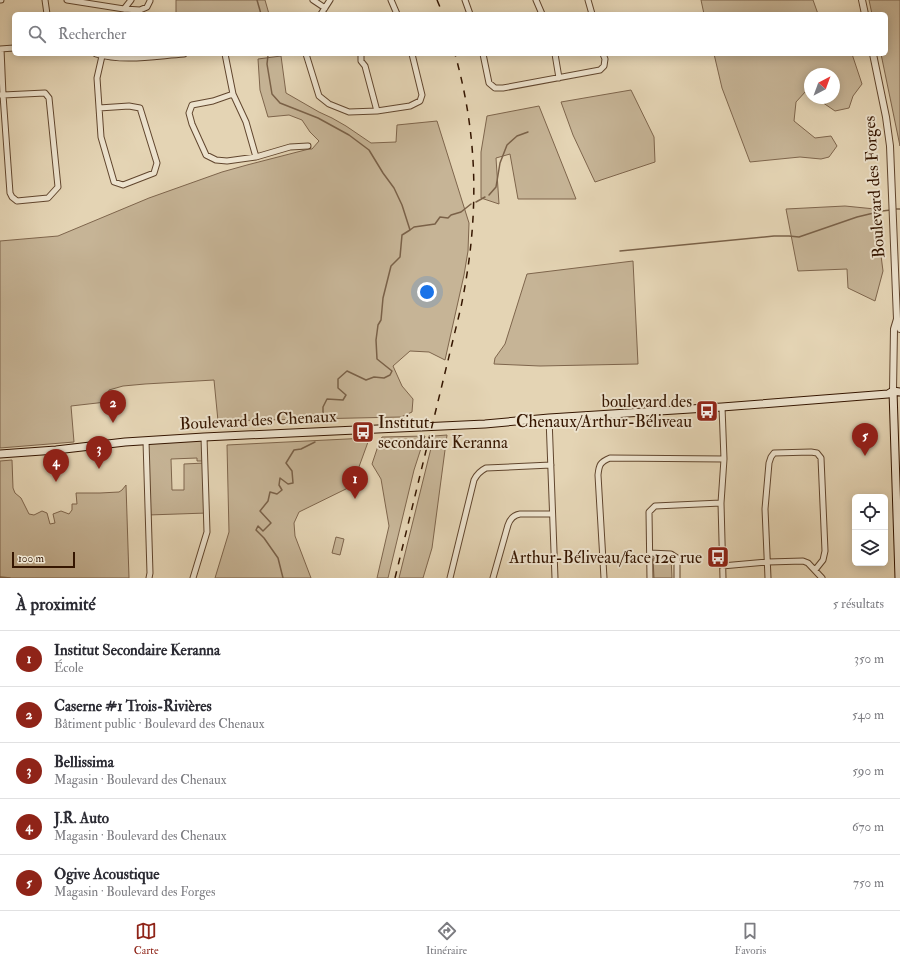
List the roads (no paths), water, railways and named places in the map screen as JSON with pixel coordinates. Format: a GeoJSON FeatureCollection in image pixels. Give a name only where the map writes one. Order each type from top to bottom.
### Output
{"type":"FeatureCollection","features":[{"type":"Feature","properties":{"kind":"main road","name":"Boulevard des Chenaux"},"geometry":{"type":"LineString","coordinates":[[0,454],[204,437],[450,426],[722,407],[888,394],[896,392]]}},
{"type":"Feature","properties":{"kind":"main road","name":"Boulevard des Forges"},"geometry":{"type":"LineString","coordinates":[[896,392],[899,578]]}},
{"type":"Feature","properties":{"kind":"street"},"geometry":{"type":"LineString","coordinates":[[45,0],[47,12]]}},
{"type":"Feature","properties":{"kind":"street"},"geometry":{"type":"LineString","coordinates":[[67,0],[140,10],[147,7],[150,0]]}},
{"type":"Feature","properties":{"kind":"street"},"geometry":{"type":"LineString","coordinates":[[124,9],[131,0]]}},
{"type":"Feature","properties":{"kind":"street"},"geometry":{"type":"LineString","coordinates":[[313,0],[325,8]]}},
{"type":"Feature","properties":{"kind":"street"},"geometry":{"type":"LineString","coordinates":[[322,12],[330,0]]}},
{"type":"Feature","properties":{"kind":"street"},"geometry":{"type":"LineString","coordinates":[[391,0],[396,12]]}},
{"type":"Feature","properties":{"kind":"street"},"geometry":{"type":"LineString","coordinates":[[465,0],[469,12]]}},
{"type":"Feature","properties":{"kind":"street"},"geometry":{"type":"LineString","coordinates":[[536,0],[541,12]]}},
{"type":"Feature","properties":{"kind":"street"},"geometry":{"type":"LineString","coordinates":[[588,0],[591,12]]}},
{"type":"Feature","properties":{"kind":"street"},"geometry":{"type":"LineString","coordinates":[[862,0],[865,12]]}},
{"type":"Feature","properties":{"kind":"street"},"geometry":{"type":"LineString","coordinates":[[1,95],[45,93],[49,98],[58,187],[48,198],[17,200],[12,197],[10,193],[1,95],[1,49],[12,48]]}},
{"type":"Feature","properties":{"kind":"street"},"geometry":{"type":"LineString","coordinates":[[99,108],[129,106],[140,108],[157,163],[154,173],[124,185],[114,182],[101,137],[99,108],[97,78],[102,56],[127,59],[161,56]]}},
{"type":"Feature","properties":{"kind":"street"},"geometry":{"type":"LineString","coordinates":[[225,56],[233,94],[246,122],[256,156]]}},
{"type":"Feature","properties":{"kind":"street"},"geometry":{"type":"LineString","coordinates":[[307,56],[319,96],[329,104],[349,112],[377,111],[410,106],[420,101],[422,94],[412,56]]}},
{"type":"Feature","properties":{"kind":"street"},"geometry":{"type":"LineString","coordinates":[[361,56],[361,61],[365,66],[377,111]]}},
{"type":"Feature","properties":{"kind":"street"},"geometry":{"type":"LineString","coordinates":[[483,56],[489,82],[495,88],[503,88],[600,70],[604,66],[604,56]]}},
{"type":"Feature","properties":{"kind":"street"},"geometry":{"type":"LineString","coordinates":[[555,56],[560,78]]}},
{"type":"Feature","properties":{"kind":"street","name":"Boulevard des Forges"},"geometry":{"type":"LineString","coordinates":[[873,56],[890,146],[897,319],[900,329]]}},
{"type":"Feature","properties":{"kind":"street"},"geometry":{"type":"LineString","coordinates":[[233,94],[213,101],[192,104],[189,113],[192,124],[206,155],[216,160],[227,161],[256,156],[290,147],[308,146]]}},
{"type":"Feature","properties":{"kind":"street","name":"Boulevard des Forges"},"geometry":{"type":"LineString","coordinates":[[896,392],[894,381],[894,330],[897,319]]}},
{"type":"Feature","properties":{"kind":"street"},"geometry":{"type":"LineString","coordinates":[[722,407],[724,459],[721,503],[723,578]]}},
{"type":"Feature","properties":{"kind":"street"},"geometry":{"type":"LineString","coordinates":[[549,418],[554,578]]}},
{"type":"Feature","properties":{"kind":"street"},"geometry":{"type":"LineString","coordinates":[[193,578],[208,532],[204,437]]}},
{"type":"Feature","properties":{"kind":"street"},"geometry":{"type":"LineString","coordinates":[[146,441],[150,572],[148,578]]}},
{"type":"Feature","properties":{"kind":"street"},"geometry":{"type":"LineString","coordinates":[[768,578],[766,509],[769,462],[774,454],[811,452],[817,454],[821,458],[825,551],[823,560],[815,570]]}},
{"type":"Feature","properties":{"kind":"street"},"geometry":{"type":"LineString","coordinates":[[604,578],[598,475],[601,463],[610,458],[724,459]]}},
{"type":"Feature","properties":{"kind":"street"},"geometry":{"type":"LineString","coordinates":[[450,578],[474,480],[478,473],[486,468],[551,466]]}},
{"type":"Feature","properties":{"kind":"street"},"geometry":{"type":"LineString","coordinates":[[650,578],[649,512],[654,506],[721,503]]}},
{"type":"Feature","properties":{"kind":"street"},"geometry":{"type":"LineString","coordinates":[[493,578],[511,519],[516,514],[552,514]]}},
{"type":"Feature","properties":{"kind":"street"},"geometry":{"type":"LineString","coordinates":[[650,553],[671,554],[676,558],[677,578]]}},
{"type":"Feature","properties":{"kind":"street"},"geometry":{"type":"LineString","coordinates":[[722,566],[803,560],[808,563],[822,578]]}},
{"type":"Feature","properties":{"kind":"waterway"},"geometry":{"type":"LineString","coordinates":[[257,0],[260,12]]}},
{"type":"Feature","properties":{"kind":"waterway"},"geometry":{"type":"LineString","coordinates":[[268,56],[267,64],[272,94],[280,103],[318,118],[349,135],[369,150],[394,188],[402,205],[410,230],[402,235],[400,257],[391,266],[383,298],[381,320],[378,325],[376,340],[377,359],[392,371],[390,375],[384,378],[374,377],[366,380],[347,371],[338,379],[338,388],[346,395],[343,400],[327,399],[323,407],[323,416]]}},
{"type":"Feature","properties":{"kind":"waterway"},"geometry":{"type":"LineString","coordinates":[[489,195],[496,187],[500,163],[507,145],[517,136],[528,132]]}},
{"type":"Feature","properties":{"kind":"waterway"},"geometry":{"type":"LineString","coordinates":[[476,202],[485,197]]}},
{"type":"Feature","properties":{"kind":"waterway"},"geometry":{"type":"LineString","coordinates":[[410,230],[414,227],[435,224],[440,217],[448,218],[451,215],[461,212],[471,204]]}},
{"type":"Feature","properties":{"kind":"waterway"},"geometry":{"type":"LineString","coordinates":[[895,209],[900,209]]}},
{"type":"Feature","properties":{"kind":"waterway"},"geometry":{"type":"LineString","coordinates":[[620,251],[774,236],[799,237],[857,217],[891,210]]}},
{"type":"Feature","properties":{"kind":"waterway"},"geometry":{"type":"LineString","coordinates":[[283,578],[278,558],[264,538],[256,530],[258,526],[263,531],[271,523],[260,511],[268,501],[270,492],[277,494],[282,490],[279,485],[280,478],[288,484],[293,483],[292,471],[286,463],[294,450],[301,449],[315,442]]}},
{"type":"Feature","properties":{"kind":"waterway"},"geometry":{"type":"LineString","coordinates":[[0,577],[10,578]]}},
{"type":"Feature","properties":{"kind":"railway"},"geometry":{"type":"LineString","coordinates":[[437,0],[442,12]]}},
{"type":"Feature","properties":{"kind":"railway"},"geometry":{"type":"LineString","coordinates":[[395,578],[461,307],[471,243],[474,180],[472,149],[469,118],[456,56]]}},
{"type":"Feature","properties":{"kind":"place","name":"boulevard des Chenaux/Arthur-Béliveau"},"geometry":{"type":"Point","coordinates":[707,411]}},
{"type":"Feature","properties":{"kind":"place","name":"Caserne #1 Trois-Rivières"},"geometry":{"type":"Point","coordinates":[113,423]}},
{"type":"Feature","properties":{"kind":"place","name":"Institut secondaire Keranna"},"geometry":{"type":"Point","coordinates":[363,432]}},
{"type":"Feature","properties":{"kind":"place","name":"Ogive Acoustique"},"geometry":{"type":"Point","coordinates":[865,456]}},
{"type":"Feature","properties":{"kind":"place","name":"Bellissima"},"geometry":{"type":"Point","coordinates":[99,469]}},
{"type":"Feature","properties":{"kind":"place","name":"J.R. Auto"},"geometry":{"type":"Point","coordinates":[56,482]}},
{"type":"Feature","properties":{"kind":"place","name":"Institut Secondaire Keranna"},"geometry":{"type":"Point","coordinates":[355,499]}},
{"type":"Feature","properties":{"kind":"place","name":"Arthur-Béliveau/face 12e rue"},"geometry":{"type":"Point","coordinates":[718,557]}}]}
